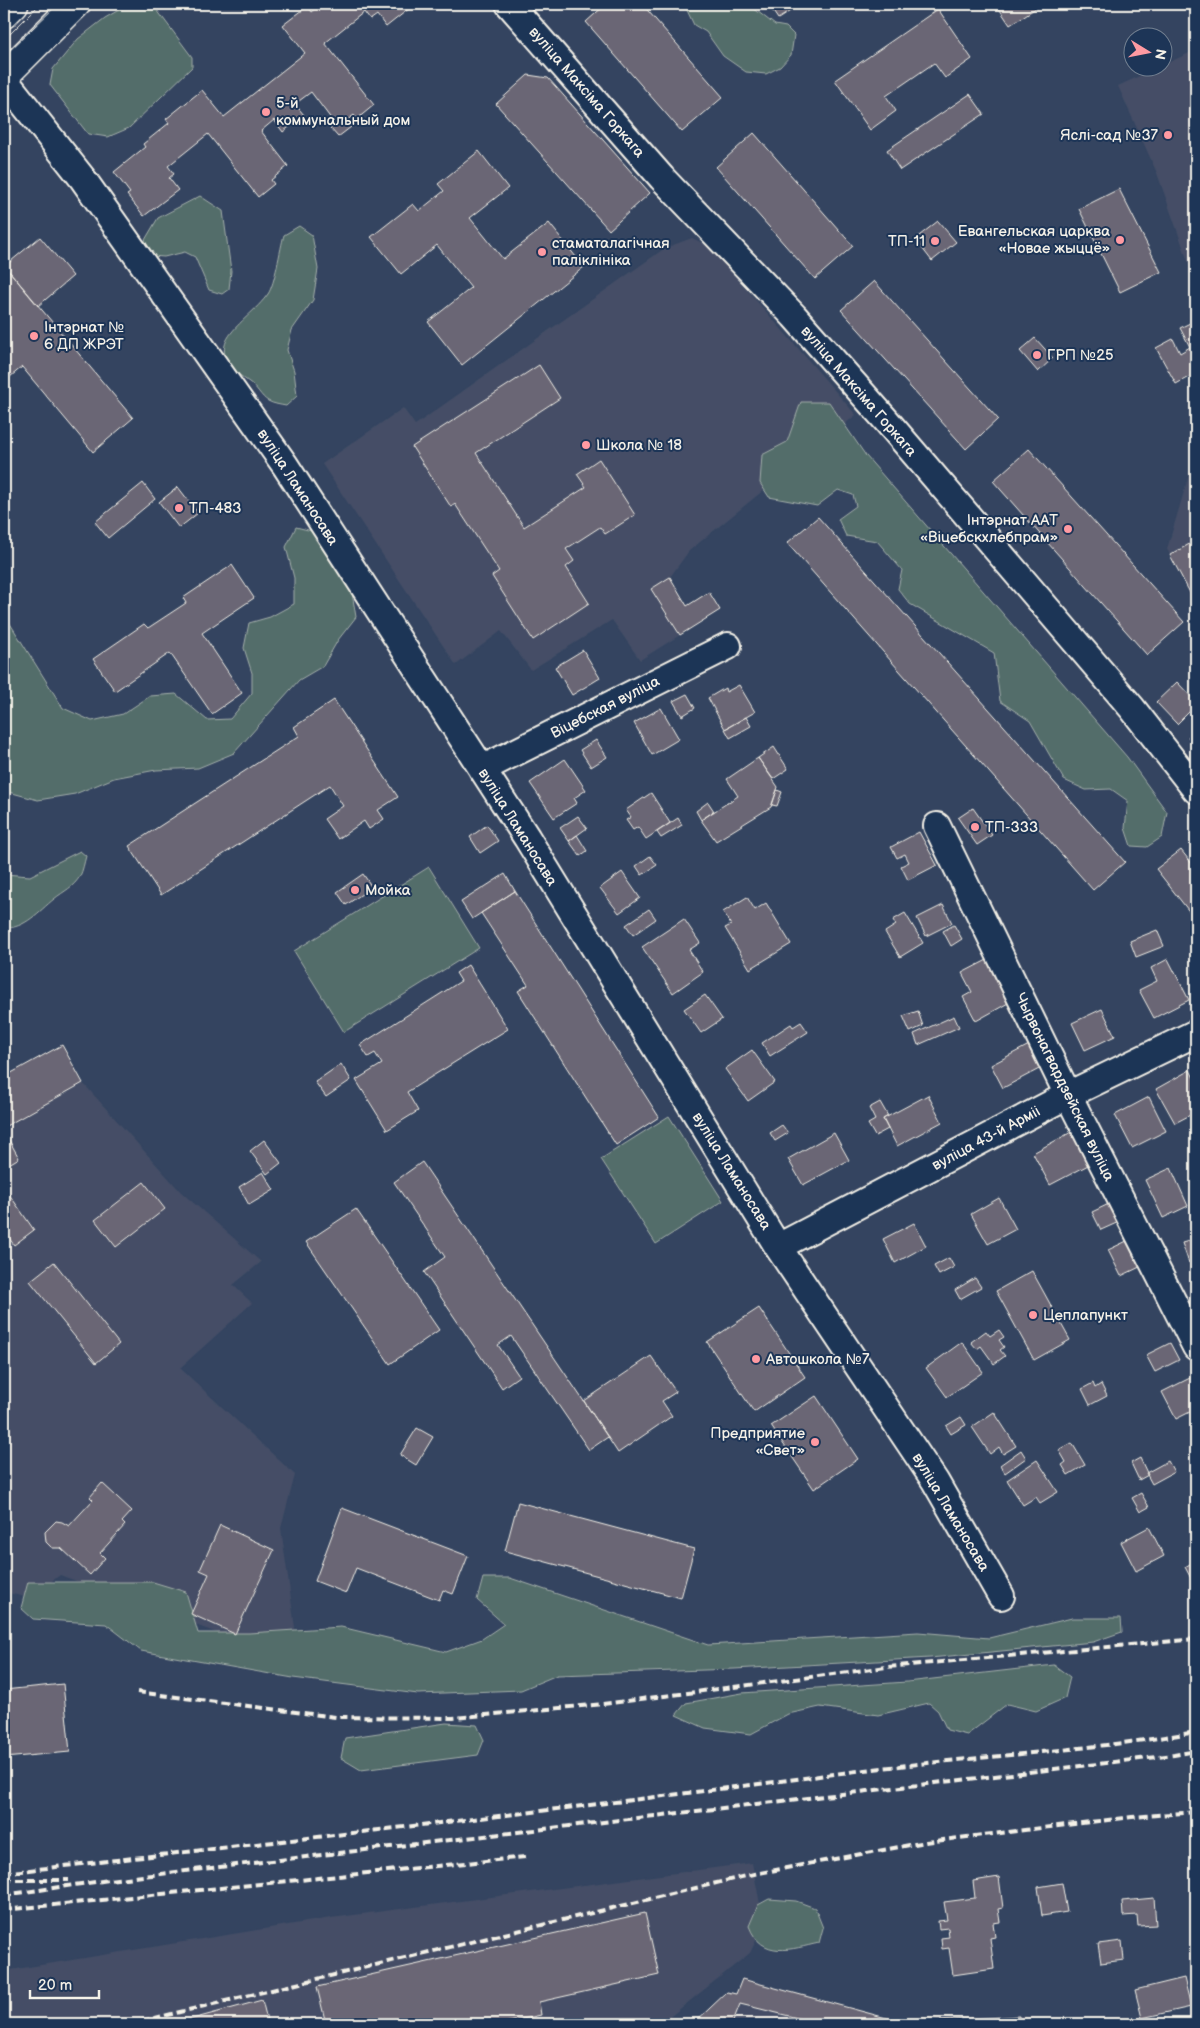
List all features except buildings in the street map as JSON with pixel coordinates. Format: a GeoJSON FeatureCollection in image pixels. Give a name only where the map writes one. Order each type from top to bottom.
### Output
{"type":"FeatureCollection","features":[{"type":"Feature","properties":{"kind":"main road"},"geometry":{"type":"LineString","coordinates":[[4,14],[14,4]]}},
{"type":"Feature","properties":{"kind":"main road"},"geometry":{"type":"LineString","coordinates":[[4,77],[76,4]]}},
{"type":"Feature","properties":{"kind":"street","name":"вуліца Максіма Горкага"},"geometry":{"type":"LineString","coordinates":[[509,4],[662,178],[794,316],[1132,708],[1196,790]]}},
{"type":"Feature","properties":{"kind":"street","name":"вуліца Ламаносава"},"geometry":{"type":"LineString","coordinates":[[4,77],[83,179],[264,434],[526,838],[778,1247],[934,1481],[1001,1596]]}},
{"type":"Feature","properties":{"kind":"street","name":"Віцебская вуліца"},"geometry":{"type":"LineString","coordinates":[[482,769],[728,646]]}},
{"type":"Feature","properties":{"kind":"street","name":"Чырвонагвардзейская вуліца"},"geometry":{"type":"LineString","coordinates":[[937,826],[1068,1095],[1196,1347]]}},
{"type":"Feature","properties":{"kind":"street","name":"вуліца 43-й Арміі"},"geometry":{"type":"LineString","coordinates":[[778,1247],[1068,1095],[1196,1033]]}},
{"type":"Feature","properties":{"kind":"shaded area","name":"Яслі-сад №37"},"geometry":{"type":"Polygon","coordinates":[[[1196,50],[1196,284],[1157,173],[1118,86],[1135,78],[1172,78],[1172,61],[1196,50]]]}},
{"type":"Feature","properties":{"kind":"shaded area","name":"Школа № 18"},"geometry":{"type":"Polygon","coordinates":[[[692,238],[709,246],[856,415],[689,551],[670,577],[687,605],[709,592],[720,610],[640,660],[612,620],[531,670],[501,631],[456,665],[322,464],[403,408],[415,425],[665,248],[692,238]]]}},
{"type":"Feature","properties":{"kind":"shaded area"},"geometry":{"type":"Polygon","coordinates":[[[1196,451],[1196,607],[1167,549],[1196,451]]]}},
{"type":"Feature","properties":{"kind":"shaded area"},"geometry":{"type":"Polygon","coordinates":[[[83,1083],[181,1192],[261,1262],[233,1285],[252,1303],[180,1368],[295,1475],[281,1528],[296,1635],[228,1637],[60,1575],[30,1598],[4,1592],[4,1167],[19,1158],[4,1131],[4,1127],[83,1083]]]}},
{"type":"Feature","properties":{"kind":"shaded area"},"geometry":{"type":"Polygon","coordinates":[[[752,1863],[764,1924],[750,1953],[661,2024],[4,2024],[4,1971],[331,1918],[752,1863]]]}},
{"type":"Feature","properties":{"kind":"shaded area"},"geometry":{"type":"Polygon","coordinates":[[[742,1979],[905,2023],[1019,2016],[1109,2024],[693,2024],[727,1992],[736,1993],[742,1979]]]}},
{"type":"Feature","properties":{"kind":"green space"},"geometry":{"type":"Polygon","coordinates":[[[129,4],[154,6],[192,57],[192,67],[129,128],[108,137],[88,134],[50,85],[53,69],[78,39],[105,18],[129,4]]]}},
{"type":"Feature","properties":{"kind":"green space"},"geometry":{"type":"Polygon","coordinates":[[[684,4],[748,4],[775,25],[786,27],[794,35],[791,55],[780,67],[766,74],[746,72],[723,56],[706,32],[694,25],[684,4]]]}},
{"type":"Feature","properties":{"kind":"green space"},"geometry":{"type":"Polygon","coordinates":[[[200,196],[223,211],[231,271],[229,289],[222,294],[209,290],[195,257],[185,252],[164,257],[151,256],[145,240],[158,218],[200,196]]]}},
{"type":"Feature","properties":{"kind":"green space"},"geometry":{"type":"Polygon","coordinates":[[[299,226],[312,235],[318,269],[313,300],[292,330],[287,350],[294,371],[297,396],[286,406],[272,403],[266,399],[252,384],[233,369],[226,357],[225,346],[229,336],[237,326],[268,294],[275,275],[284,235],[299,226]]]}},
{"type":"Feature","properties":{"kind":"green space"},"geometry":{"type":"Polygon","coordinates":[[[801,402],[829,402],[866,456],[1127,757],[1167,812],[1162,837],[1147,847],[1131,846],[1125,828],[1128,801],[1111,789],[1086,790],[1064,780],[1030,721],[1000,701],[994,653],[910,604],[898,589],[902,570],[877,541],[846,536],[838,519],[856,506],[853,495],[838,490],[817,506],[769,497],[760,483],[762,455],[787,442],[801,402]]]}},
{"type":"Feature","properties":{"kind":"green space"},"geometry":{"type":"Polygon","coordinates":[[[296,527],[316,532],[352,593],[356,617],[338,640],[323,666],[299,680],[234,753],[198,768],[156,770],[114,778],[75,794],[38,800],[5,791],[4,614],[63,708],[92,721],[123,714],[150,696],[176,694],[207,720],[230,719],[252,693],[252,673],[244,648],[249,623],[270,617],[294,604],[294,578],[286,547],[296,527]]]}},
{"type":"Feature","properties":{"kind":"green space"},"geometry":{"type":"Polygon","coordinates":[[[80,851],[86,856],[78,880],[19,926],[4,928],[4,874],[30,876],[80,851]]]}},
{"type":"Feature","properties":{"kind":"green space"},"geometry":{"type":"Polygon","coordinates":[[[429,867],[479,948],[344,1032],[294,951],[429,867]]]}},
{"type":"Feature","properties":{"kind":"green space"},"geometry":{"type":"Polygon","coordinates":[[[669,1116],[723,1201],[656,1244],[601,1159],[669,1116]]]}},
{"type":"Feature","properties":{"kind":"green space"},"geometry":{"type":"Polygon","coordinates":[[[483,1578],[510,1578],[708,1645],[918,1632],[989,1638],[1072,1618],[1121,1618],[1122,1632],[1093,1642],[930,1658],[734,1669],[557,1675],[521,1690],[418,1694],[293,1678],[141,1651],[106,1624],[33,1619],[21,1608],[28,1582],[153,1582],[186,1592],[198,1633],[249,1633],[341,1627],[446,1652],[482,1639],[504,1624],[477,1600],[483,1578]]]}},
{"type":"Feature","properties":{"kind":"green space"},"geometry":{"type":"Polygon","coordinates":[[[1054,1665],[1070,1677],[1065,1698],[1036,1711],[1007,1704],[967,1735],[947,1730],[938,1711],[929,1703],[878,1715],[820,1707],[788,1714],[751,1734],[705,1728],[676,1715],[686,1703],[742,1693],[907,1682],[1054,1665]]]}},
{"type":"Feature","properties":{"kind":"green space"},"geometry":{"type":"Polygon","coordinates":[[[446,1723],[477,1725],[484,1740],[478,1755],[361,1770],[341,1758],[345,1738],[446,1723]]]}},
{"type":"Feature","properties":{"kind":"green space"},"geometry":{"type":"Polygon","coordinates":[[[769,1899],[796,1901],[815,1908],[823,1928],[819,1943],[779,1950],[762,1944],[755,1937],[749,1926],[758,1905],[769,1899]]]}},
{"type":"Feature","properties":{"kind":"tram line"},"geometry":{"type":"LineString","coordinates":[[4,40],[40,4]]}},
{"type":"Feature","properties":{"kind":"tram line"},"geometry":{"type":"LineString","coordinates":[[4,56],[58,4]]}},
{"type":"Feature","properties":{"kind":"railway"},"geometry":{"type":"LineString","coordinates":[[137,1692],[336,1717],[453,1718],[603,1704],[887,1667],[1196,1639]]}},
{"type":"Feature","properties":{"kind":"railway"},"geometry":{"type":"LineString","coordinates":[[4,1873],[533,1812],[892,1767],[1109,1745],[1196,1732]]}},
{"type":"Feature","properties":{"kind":"railway"},"geometry":{"type":"LineString","coordinates":[[4,1895],[109,1880],[1196,1751]]}},
{"type":"Feature","properties":{"kind":"railway"},"geometry":{"type":"LineString","coordinates":[[130,2024],[754,1874],[926,1842],[1132,1817],[1196,1812]]}},
{"type":"Feature","properties":{"kind":"railway"},"geometry":{"type":"LineString","coordinates":[[4,1910],[525,1857]]}},
{"type":"Feature","properties":{"kind":"railway"},"geometry":{"type":"LineString","coordinates":[[4,1880],[69,1880]]}},
{"type":"Feature","properties":{"kind":"place","name":"5-й коммунальный дом"},"geometry":{"type":"Point","coordinates":[266,112]}},
{"type":"Feature","properties":{"kind":"place","name":"Яслі-сад №37"},"geometry":{"type":"Point","coordinates":[1168,135]}},
{"type":"Feature","properties":{"kind":"place","name":"Евангельская царква «Новае жыццё»"},"geometry":{"type":"Point","coordinates":[1120,240]}},
{"type":"Feature","properties":{"kind":"place","name":"ТП-11"},"geometry":{"type":"Point","coordinates":[935,241]}},
{"type":"Feature","properties":{"kind":"place","name":"стаматалагічная паліклініка"},"geometry":{"type":"Point","coordinates":[542,252]}},
{"type":"Feature","properties":{"kind":"place","name":"Інтэрнат № 6 ДП ЖРЭТ"},"geometry":{"type":"Point","coordinates":[34,336]}},
{"type":"Feature","properties":{"kind":"place","name":"ГРП №25"},"geometry":{"type":"Point","coordinates":[1037,355]}},
{"type":"Feature","properties":{"kind":"place","name":"Школа № 18"},"geometry":{"type":"Point","coordinates":[586,445]}},
{"type":"Feature","properties":{"kind":"place","name":"ТП-483"},"geometry":{"type":"Point","coordinates":[179,508]}},
{"type":"Feature","properties":{"kind":"place","name":"Інтэрнат ААТ «Віцебскхлебпрам»"},"geometry":{"type":"Point","coordinates":[1068,529]}},
{"type":"Feature","properties":{"kind":"place","name":"ТП-333"},"geometry":{"type":"Point","coordinates":[975,827]}},
{"type":"Feature","properties":{"kind":"place","name":"Мойка"},"geometry":{"type":"Point","coordinates":[355,890]}},
{"type":"Feature","properties":{"kind":"place","name":"Цеплапункт"},"geometry":{"type":"Point","coordinates":[1033,1315]}},
{"type":"Feature","properties":{"kind":"place","name":"Автошкола №7"},"geometry":{"type":"Point","coordinates":[756,1359]}},
{"type":"Feature","properties":{"kind":"place","name":"Предприятие «Свет»"},"geometry":{"type":"Point","coordinates":[815,1442]}}]}
